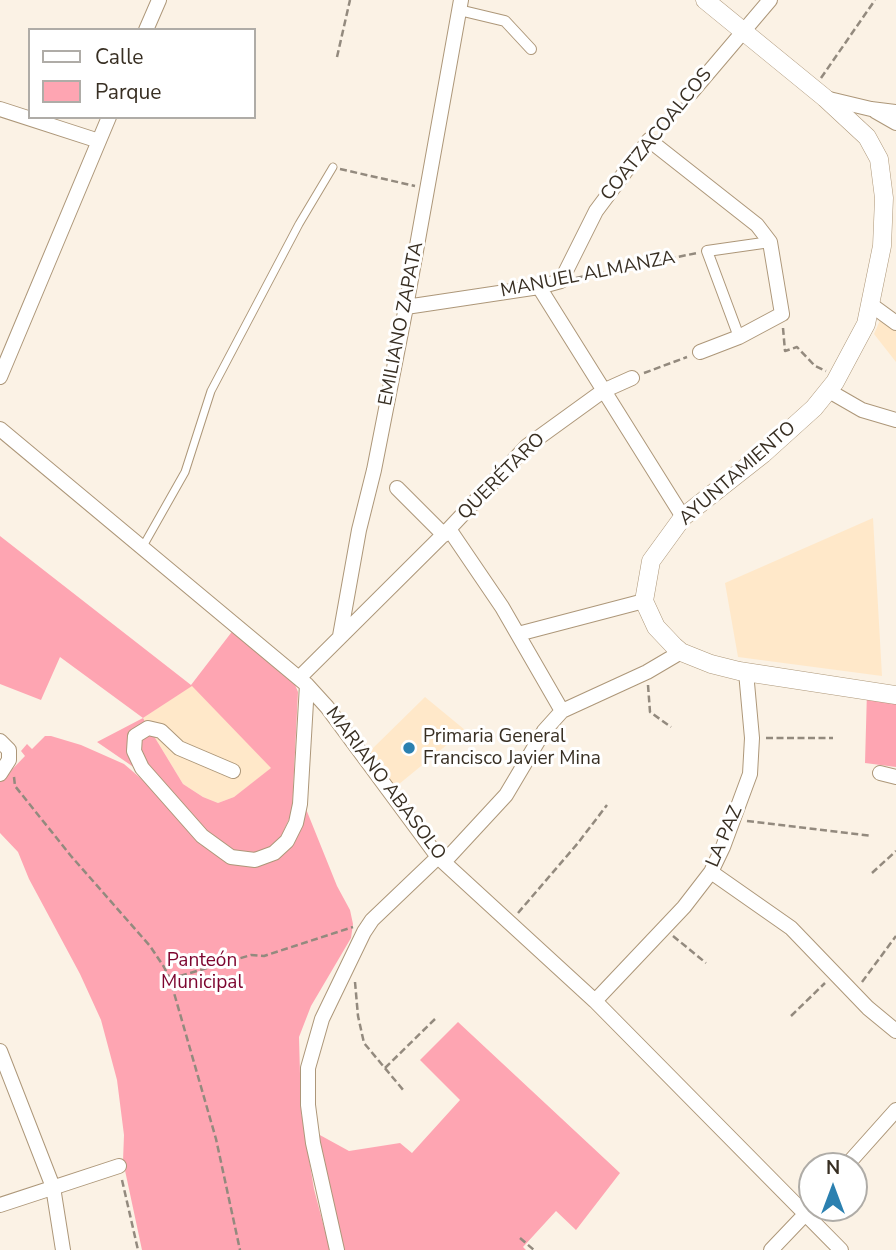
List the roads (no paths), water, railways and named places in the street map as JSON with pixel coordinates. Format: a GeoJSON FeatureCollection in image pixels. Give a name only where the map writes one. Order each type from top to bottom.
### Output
{"type":"FeatureCollection","features":[{"type":"Feature","properties":{"kind":"street"},"geometry":{"type":"LineString","coordinates":[[147,28],[159,0]]}},
{"type":"Feature","properties":{"kind":"street","name":"AYUNTAMIENTO"},"geometry":{"type":"LineString","coordinates":[[644,601],[651,561],[683,517],[764,454],[814,408],[832,386],[866,324],[882,246],[884,198],[878,159],[867,137],[819,93],[705,0]]}},
{"type":"Feature","properties":{"kind":"street","name":"COATZACOALCOS"},"geometry":{"type":"LineString","coordinates":[[691,93],[769,0]]}},
{"type":"Feature","properties":{"kind":"street","name":"EMILIANO ZAPATA"},"geometry":{"type":"LineString","coordinates":[[340,636],[359,530],[374,470],[429,190],[460,5],[505,21],[531,48]]}},
{"type":"Feature","properties":{"kind":"street"},"geometry":{"type":"LineString","coordinates":[[819,93],[871,109],[896,123]]}},
{"type":"Feature","properties":{"kind":"street"},"geometry":{"type":"LineString","coordinates":[[0,109],[28,118]]}},
{"type":"Feature","properties":{"kind":"street"},"geometry":{"type":"LineString","coordinates":[[871,109],[896,111]]}},
{"type":"Feature","properties":{"kind":"street"},"geometry":{"type":"LineString","coordinates":[[31,119],[99,141]]}},
{"type":"Feature","properties":{"kind":"street"},"geometry":{"type":"LineString","coordinates":[[0,377],[108,119]]}},
{"type":"Feature","properties":{"kind":"street","name":"COATZACOALCOS"},"geometry":{"type":"LineString","coordinates":[[561,281],[596,211],[649,140],[757,225],[770,242]]}},
{"type":"Feature","properties":{"kind":"street"},"geometry":{"type":"LineString","coordinates":[[700,352],[738,337],[782,314],[770,242],[707,251],[738,337]]}},
{"type":"Feature","properties":{"kind":"street","name":"MANUEL ALMANZA"},"geometry":{"type":"LineString","coordinates":[[406,307],[539,287],[561,281]]}},
{"type":"Feature","properties":{"kind":"street"},"geometry":{"type":"LineString","coordinates":[[539,287],[683,517]]}},
{"type":"Feature","properties":{"kind":"street"},"geometry":{"type":"LineString","coordinates":[[870,304],[896,323]]}},
{"type":"Feature","properties":{"kind":"street","name":"QUERÉTARO"},"geometry":{"type":"LineString","coordinates":[[303,682],[340,636],[446,532],[527,446],[603,391],[632,378]]}},
{"type":"Feature","properties":{"kind":"street"},"geometry":{"type":"LineString","coordinates":[[832,386],[862,410],[896,420]]}},
{"type":"Feature","properties":{"kind":"street","name":"MARIANO ABASOLO"},"geometry":{"type":"LineString","coordinates":[[0,429],[303,682],[327,707],[441,860],[595,1001],[798,1201]]}},
{"type":"Feature","properties":{"kind":"street"},"geometry":{"type":"LineString","coordinates":[[397,488],[446,532],[519,634],[562,711]]}},
{"type":"Feature","properties":{"kind":"street"},"geometry":{"type":"LineString","coordinates":[[519,634],[644,601],[656,627],[681,652],[711,664],[746,672],[896,695]]}},
{"type":"Feature","properties":{"kind":"street"},"geometry":{"type":"LineString","coordinates":[[337,1250],[313,1143],[309,1068],[322,1019],[349,959],[368,927],[506,795],[544,731],[562,711],[647,672],[681,652]]}},
{"type":"Feature","properties":{"kind":"street","name":"LA PAZ"},"geometry":{"type":"LineString","coordinates":[[595,1001],[665,929],[711,872],[750,775],[752,738],[746,672]]}},
{"type":"Feature","properties":{"kind":"street"},"geometry":{"type":"LineString","coordinates":[[233,771],[179,748],[161,731],[148,729],[135,736],[134,751],[142,768],[202,836],[231,857],[255,860],[274,853],[287,841],[296,823],[300,804],[303,682]]}},
{"type":"Feature","properties":{"kind":"street"},"geometry":{"type":"LineString","coordinates":[[0,741],[9,750],[4,770]]}},
{"type":"Feature","properties":{"kind":"street"},"geometry":{"type":"LineString","coordinates":[[880,773],[896,777]]}},
{"type":"Feature","properties":{"kind":"street"},"geometry":{"type":"LineString","coordinates":[[711,872],[791,928],[854,993],[896,1031]]}},
{"type":"Feature","properties":{"kind":"street"},"geometry":{"type":"LineString","coordinates":[[0,1051],[53,1187],[63,1250]]}},
{"type":"Feature","properties":{"kind":"street"},"geometry":{"type":"LineString","coordinates":[[858,1152],[896,1110]]}},
{"type":"Feature","properties":{"kind":"street"},"geometry":{"type":"LineString","coordinates":[[0,1205],[119,1166]]}},
{"type":"Feature","properties":{"kind":"street"},"geometry":{"type":"LineString","coordinates":[[771,1250],[798,1222]]}},
{"type":"Feature","properties":{"kind":"street","name":"MARIANO ABASOLO"},"geometry":{"type":"LineString","coordinates":[[817,1222],[841,1250]]}},
{"type":"Feature","properties":{"kind":"lane"},"geometry":{"type":"LineString","coordinates":[[141,548],[185,472],[211,391],[299,224],[333,167]]}},
{"type":"Feature","properties":{"kind":"place","name":"Primaria General Francisco Javier Mina"},"geometry":{"type":"Point","coordinates":[409,748]}},
{"type":"Feature","properties":{"kind":"park label","name":"Panteón Municipal"},"geometry":{"type":"Point","coordinates":[202,972]}}]}
